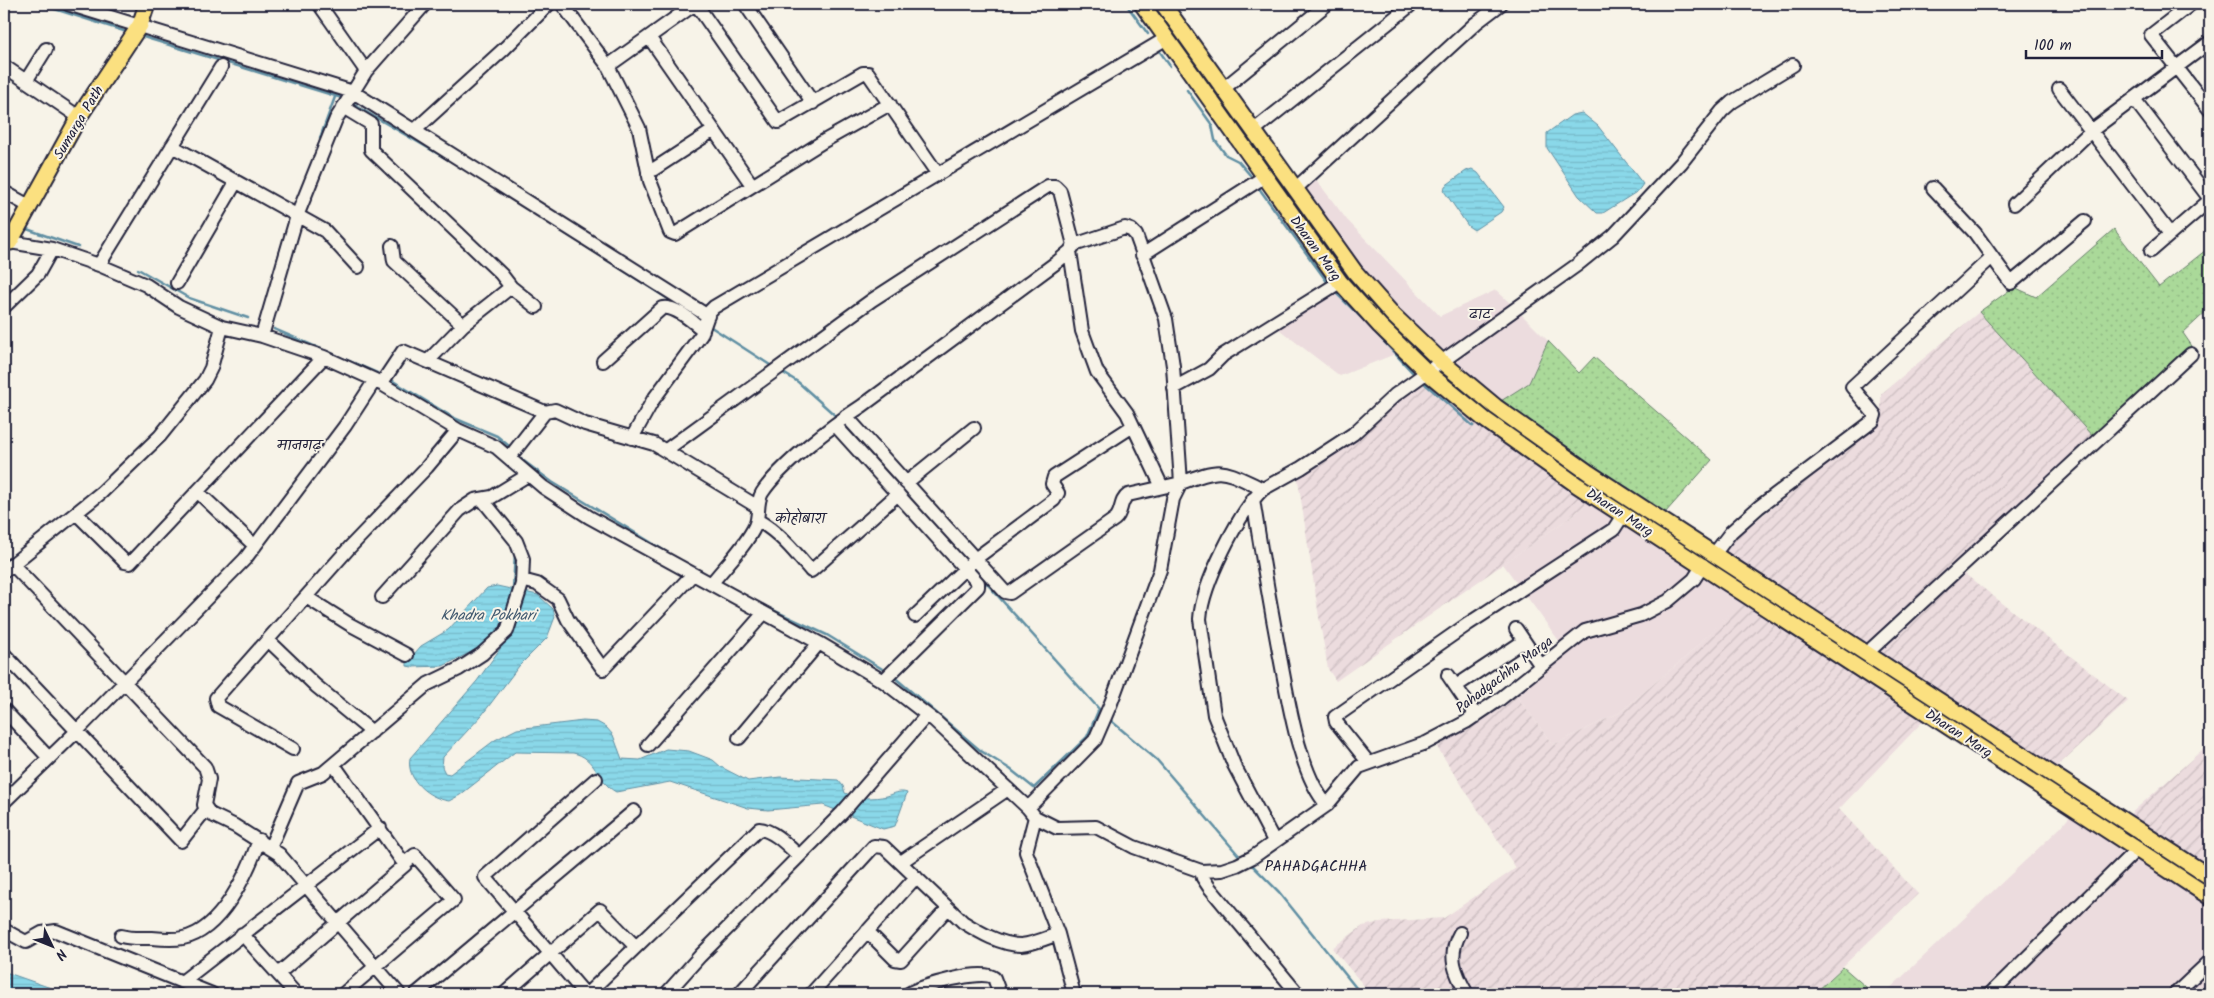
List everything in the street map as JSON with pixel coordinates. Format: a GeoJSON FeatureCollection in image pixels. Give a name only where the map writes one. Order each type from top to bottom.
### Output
{"type":"FeatureCollection","features":[{"type":"Feature","properties":{"kind":"main road","name":"Sumarga Path"},"geometry":{"type":"LineString","coordinates":[[8,236],[29,206],[79,117],[140,25],[147,4]]}},
{"type":"Feature","properties":{"kind":"main road","name":"Dharan Marg"},"geometry":{"type":"LineString","coordinates":[[1142,4],[1340,282],[1380,326],[1428,373],[1484,419],[1623,514],[2210,897]]}},
{"type":"Feature","properties":{"kind":"main road","name":"Dharan Marg"},"geometry":{"type":"LineString","coordinates":[[1163,4],[1355,272],[1394,315],[1442,362],[1496,407],[1589,473],[2210,877]]}},
{"type":"Feature","properties":{"kind":"street"},"geometry":{"type":"LineString","coordinates":[[68,4],[353,92],[708,316]]}},
{"type":"Feature","properties":{"kind":"street"},"geometry":{"type":"LineString","coordinates":[[319,4],[366,71]]}},
{"type":"Feature","properties":{"kind":"street"},"geometry":{"type":"LineString","coordinates":[[262,336],[298,216],[336,120],[366,71],[425,4]]}},
{"type":"Feature","properties":{"kind":"street"},"geometry":{"type":"LineString","coordinates":[[415,130],[504,49],[549,4]]}},
{"type":"Feature","properties":{"kind":"street"},"geometry":{"type":"LineString","coordinates":[[562,4],[608,66],[639,128],[648,173],[667,229],[674,234],[752,185],[890,104]]}},
{"type":"Feature","properties":{"kind":"street"},"geometry":{"type":"LineString","coordinates":[[608,66],[696,4],[778,122],[866,73],[874,81],[937,173]]}},
{"type":"Feature","properties":{"kind":"street"},"geometry":{"type":"LineString","coordinates":[[745,4],[813,103]]}},
{"type":"Feature","properties":{"kind":"street"},"geometry":{"type":"LineString","coordinates":[[1223,89],[1327,4]]}},
{"type":"Feature","properties":{"kind":"street"},"geometry":{"type":"LineString","coordinates":[[1253,131],[1412,4]]}},
{"type":"Feature","properties":{"kind":"street"},"geometry":{"type":"LineString","coordinates":[[1295,190],[1476,23],[1501,4]]}},
{"type":"Feature","properties":{"kind":"street"},"geometry":{"type":"LineString","coordinates":[[2191,4],[2150,34],[2210,110]]}},
{"type":"Feature","properties":{"kind":"street"},"geometry":{"type":"LineString","coordinates":[[649,37],[752,185]]}},
{"type":"Feature","properties":{"kind":"street"},"geometry":{"type":"LineString","coordinates":[[632,438],[653,400],[703,330],[708,316],[714,308],[937,173],[1167,38]]}},
{"type":"Feature","properties":{"kind":"street"},"geometry":{"type":"LineString","coordinates":[[2014,204],[2091,130],[2210,42]]}},
{"type":"Feature","properties":{"kind":"street"},"geometry":{"type":"LineString","coordinates":[[26,81],[46,49]]}},
{"type":"Feature","properties":{"kind":"street"},"geometry":{"type":"LineString","coordinates":[[1274,841],[1234,764],[1214,715],[1200,619],[1201,604],[1230,536],[1253,499],[1263,489],[1345,440],[1395,395],[1577,265],[1613,236],[1681,163],[1722,111],[1732,102],[1793,65]]}},
{"type":"Feature","properties":{"kind":"street"},"geometry":{"type":"LineString","coordinates":[[4,66],[79,117]]}},
{"type":"Feature","properties":{"kind":"street"},"geometry":{"type":"LineString","coordinates":[[99,265],[221,67]]}},
{"type":"Feature","properties":{"kind":"street"},"geometry":{"type":"LineString","coordinates":[[2059,89],[2170,234]]}},
{"type":"Feature","properties":{"kind":"street"},"geometry":{"type":"LineString","coordinates":[[2134,99],[2210,199],[2151,250]]}},
{"type":"Feature","properties":{"kind":"street"},"geometry":{"type":"LineString","coordinates":[[343,107],[371,124],[371,150],[501,274],[511,287],[536,307]]}},
{"type":"Feature","properties":{"kind":"street"},"geometry":{"type":"LineString","coordinates":[[648,173],[714,130]]}},
{"type":"Feature","properties":{"kind":"street"},"geometry":{"type":"LineString","coordinates":[[172,146],[325,231],[358,267]]}},
{"type":"Feature","properties":{"kind":"street"},"geometry":{"type":"LineString","coordinates":[[1142,254],[1264,177]]}},
{"type":"Feature","properties":{"kind":"street"},"geometry":{"type":"LineString","coordinates":[[177,283],[236,182]]}},
{"type":"Feature","properties":{"kind":"street"},"geometry":{"type":"LineString","coordinates":[[666,450],[872,300],[1048,186],[1055,186],[1060,191],[1072,248],[1082,331],[1097,372],[1127,413],[1162,487]]}},
{"type":"Feature","properties":{"kind":"street"},"geometry":{"type":"LineString","coordinates":[[1933,188],[1975,233],[2011,283],[2085,221]]}},
{"type":"Feature","properties":{"kind":"street"},"geometry":{"type":"LineString","coordinates":[[4,192],[29,206]]}},
{"type":"Feature","properties":{"kind":"street"},"geometry":{"type":"LineString","coordinates":[[711,584],[751,533],[761,495],[770,483],[835,425],[1072,248],[1125,228],[1131,230],[1136,235],[1161,299],[1166,320],[1174,388],[1181,482],[1173,499],[1160,570],[1099,732],[1082,755],[1031,813],[1026,852],[1058,934],[1074,994]]}},
{"type":"Feature","properties":{"kind":"street","name":"Pahadgachha Marga"},"geometry":{"type":"LineString","coordinates":[[8,236],[99,265],[146,285],[179,306],[222,327],[262,336],[324,357],[378,382],[458,430],[496,447],[543,487],[588,517],[819,643],[883,681],[927,715],[1008,789],[1031,813],[1057,828],[1096,827],[1134,847],[1201,871],[1222,870],[1237,865],[1327,804],[1359,767],[1368,762],[1426,743],[1476,716],[1585,631],[1641,615],[1668,601],[1694,579],[1703,565]]}},
{"type":"Feature","properties":{"kind":"street"},"geometry":{"type":"LineString","coordinates":[[392,246],[394,261],[463,325]]}},
{"type":"Feature","properties":{"kind":"street"},"geometry":{"type":"LineString","coordinates":[[4,306],[38,274],[52,249]]}},
{"type":"Feature","properties":{"kind":"street"},"geometry":{"type":"LineString","coordinates":[[1714,553],[1749,515],[1873,420],[1874,415],[1852,387],[1992,256]]}},
{"type":"Feature","properties":{"kind":"street"},"geometry":{"type":"LineString","coordinates":[[1174,388],[1209,369],[1223,355],[1340,282]]}},
{"type":"Feature","properties":{"kind":"street"},"geometry":{"type":"LineString","coordinates":[[428,362],[463,325],[511,287]]}},
{"type":"Feature","properties":{"kind":"street"},"geometry":{"type":"LineString","coordinates":[[603,361],[662,308],[666,307],[676,311],[703,330]]}},
{"type":"Feature","properties":{"kind":"street"},"geometry":{"type":"LineString","coordinates":[[222,327],[211,368],[194,394],[160,436],[102,492],[8,567],[124,682],[205,767],[208,779],[204,805],[206,810],[265,844],[306,884],[399,994]]}},
{"type":"Feature","properties":{"kind":"street"},"geometry":{"type":"LineString","coordinates":[[4,802],[76,732],[255,546],[403,351],[545,412],[555,410],[585,424],[666,450],[757,514],[766,525],[792,547],[812,571],[898,494]]}},
{"type":"Feature","properties":{"kind":"street"},"geometry":{"type":"LineString","coordinates":[[1868,653],[2191,354]]}},
{"type":"Feature","properties":{"kind":"street"},"geometry":{"type":"LineString","coordinates":[[76,513],[128,564],[324,357]]}},
{"type":"Feature","properties":{"kind":"street"},"geometry":{"type":"LineString","coordinates":[[509,458],[545,412]]}},
{"type":"Feature","properties":{"kind":"street"},"geometry":{"type":"LineString","coordinates":[[846,416],[906,482],[970,563],[978,582],[978,587],[883,681]]}},
{"type":"Feature","properties":{"kind":"street"},"geometry":{"type":"LineString","coordinates":[[835,425],[898,494],[970,563],[1005,592],[1010,593],[1115,519],[1120,513],[1124,498],[1181,482],[1206,472],[1221,470],[1263,489]]}},
{"type":"Feature","properties":{"kind":"street"},"geometry":{"type":"LineString","coordinates":[[915,616],[970,563],[1054,500],[1058,493],[1052,484],[1054,477],[1133,426]]}},
{"type":"Feature","properties":{"kind":"street"},"geometry":{"type":"LineString","coordinates":[[906,482],[974,428]]}},
{"type":"Feature","properties":{"kind":"street"},"geometry":{"type":"LineString","coordinates":[[292,750],[216,702],[216,698],[306,597],[427,467],[458,430]]}},
{"type":"Feature","properties":{"kind":"street"},"geometry":{"type":"LineString","coordinates":[[382,597],[468,503],[492,497],[528,475]]}},
{"type":"Feature","properties":{"kind":"street"},"geometry":{"type":"LineString","coordinates":[[198,492],[255,546]]}},
{"type":"Feature","properties":{"kind":"street"},"geometry":{"type":"LineString","coordinates":[[121,936],[132,938],[183,938],[204,927],[222,912],[242,877],[265,844],[298,783],[323,773],[428,684],[459,669],[482,654],[507,631],[522,582],[523,560],[516,541],[482,499]]}},
{"type":"Feature","properties":{"kind":"street"},"geometry":{"type":"LineString","coordinates":[[1253,499],[1292,716],[1310,775],[1319,795],[1327,804]]}},
{"type":"Feature","properties":{"kind":"street"},"geometry":{"type":"LineString","coordinates":[[1368,762],[1334,717],[1468,624],[1614,529],[1623,514]]}},
{"type":"Feature","properties":{"kind":"street"},"geometry":{"type":"LineString","coordinates":[[522,582],[537,584],[558,599],[568,620],[603,669],[693,574]]}},
{"type":"Feature","properties":{"kind":"street"},"geometry":{"type":"LineString","coordinates":[[306,597],[349,624],[407,655]]}},
{"type":"Feature","properties":{"kind":"street"},"geometry":{"type":"LineString","coordinates":[[648,745],[764,613]]}},
{"type":"Feature","properties":{"kind":"street"},"geometry":{"type":"LineString","coordinates":[[1516,629],[1542,666]]}},
{"type":"Feature","properties":{"kind":"street"},"geometry":{"type":"LineString","coordinates":[[268,640],[316,686],[372,732]]}},
{"type":"Feature","properties":{"kind":"street"},"geometry":{"type":"LineString","coordinates":[[1456,686],[1524,641]]}},
{"type":"Feature","properties":{"kind":"street"},"geometry":{"type":"LineString","coordinates":[[739,738],[819,643]]}},
{"type":"Feature","properties":{"kind":"street"},"geometry":{"type":"LineString","coordinates":[[4,654],[181,841],[206,810]]}},
{"type":"Feature","properties":{"kind":"street"},"geometry":{"type":"LineString","coordinates":[[1448,674],[1476,716]]}},
{"type":"Feature","properties":{"kind":"street"},"geometry":{"type":"LineString","coordinates":[[4,710],[49,758]]}},
{"type":"Feature","properties":{"kind":"street"},"geometry":{"type":"LineString","coordinates":[[666,994],[700,956],[842,813],[927,715]]}},
{"type":"Feature","properties":{"kind":"street"},"geometry":{"type":"LineString","coordinates":[[334,764],[405,863]]}},
{"type":"Feature","properties":{"kind":"street"},"geometry":{"type":"LineString","coordinates":[[596,779],[486,878],[586,994],[759,829],[764,830],[786,844],[799,856]]}},
{"type":"Feature","properties":{"kind":"street"},"geometry":{"type":"LineString","coordinates":[[901,862],[1008,789]]}},
{"type":"Feature","properties":{"kind":"street"},"geometry":{"type":"LineString","coordinates":[[416,994],[634,811]]}},
{"type":"Feature","properties":{"kind":"street"},"geometry":{"type":"LineString","coordinates":[[183,981],[380,828]]}},
{"type":"Feature","properties":{"kind":"street"},"geometry":{"type":"LineString","coordinates":[[739,994],[871,848],[881,846],[901,862],[948,908],[974,929],[1014,944],[1022,945],[1058,934]]}},
{"type":"Feature","properties":{"kind":"street"},"geometry":{"type":"LineString","coordinates":[[1990,994],[2136,849]]}},
{"type":"Feature","properties":{"kind":"street"},"geometry":{"type":"LineString","coordinates":[[278,974],[415,855],[454,900],[343,994]]}},
{"type":"Feature","properties":{"kind":"street"},"geometry":{"type":"LineString","coordinates":[[1201,871],[1202,878],[1209,887],[1298,994]]}},
{"type":"Feature","properties":{"kind":"street"},"geometry":{"type":"LineString","coordinates":[[811,994],[916,878]]}},
{"type":"Feature","properties":{"kind":"street"},"geometry":{"type":"LineString","coordinates":[[867,931],[895,958],[900,960],[948,908]]}},
{"type":"Feature","properties":{"kind":"street"},"geometry":{"type":"LineString","coordinates":[[504,994],[552,954],[600,910],[635,946]]}},
{"type":"Feature","properties":{"kind":"street"},"geometry":{"type":"LineString","coordinates":[[4,930],[26,942],[42,933],[56,932],[212,994]]}},
{"type":"Feature","properties":{"kind":"street"},"geometry":{"type":"LineString","coordinates":[[1460,933],[1455,942],[1452,959],[1454,971],[1467,994]]}},
{"type":"Feature","properties":{"kind":"street"},"geometry":{"type":"LineString","coordinates":[[242,934],[296,994]]}},
{"type":"Feature","properties":{"kind":"street"},"geometry":{"type":"LineString","coordinates":[[2175,994],[2210,961]]}},
{"type":"Feature","properties":{"kind":"street"},"geometry":{"type":"LineString","coordinates":[[908,994],[936,989],[986,974],[994,978],[1000,994]]}},
{"type":"Feature","properties":{"kind":"shaded area"},"geometry":{"type":"Polygon","coordinates":[[[1311,173],[1347,220],[1440,316],[1496,290],[1512,305],[1548,341],[1529,383],[1479,415],[1405,350],[1340,376],[1280,330],[1272,318],[1327,282],[1272,209],[1311,173]]]}},
{"type":"Feature","properties":{"kind":"shaded area"},"geometry":{"type":"Polygon","coordinates":[[[1979,312],[2095,439],[1956,567],[2128,701],[2038,784],[1930,714],[1839,809],[1918,894],[1814,994],[1371,994],[1332,948],[1363,926],[1380,922],[1444,918],[1516,868],[1437,747],[1515,694],[1553,745],[1619,713],[1687,656],[1748,595],[1703,565],[1722,547],[1881,422],[1881,394],[1979,312]]]}},
{"type":"Feature","properties":{"kind":"shaded area"},"geometry":{"type":"Polygon","coordinates":[[[1428,373],[1595,497],[1572,516],[1336,681],[1328,669],[1319,617],[1298,480],[1301,468],[1428,373]]]}},
{"type":"Feature","properties":{"kind":"shaded area"},"geometry":{"type":"Polygon","coordinates":[[[1595,497],[1749,595],[1687,656],[1619,713],[1553,745],[1515,694],[1562,645],[1503,564],[1572,516],[1595,497]]]}},
{"type":"Feature","properties":{"kind":"shaded area"},"geometry":{"type":"Polygon","coordinates":[[[2210,743],[2210,897],[2110,832],[2210,743]]]}},
{"type":"Feature","properties":{"kind":"shaded area"},"geometry":{"type":"Polygon","coordinates":[[[2076,809],[2210,894],[2210,994],[1884,994],[2061,827],[2076,809]]]}},
{"type":"Feature","properties":{"kind":"green space"},"geometry":{"type":"Polygon","coordinates":[[[2114,229],[2159,287],[2206,250],[2210,256],[2210,308],[2183,333],[2194,349],[2095,439],[1979,312],[2014,287],[2036,297],[2114,229]]]}},
{"type":"Feature","properties":{"kind":"green space"},"geometry":{"type":"Polygon","coordinates":[[[1548,341],[1579,373],[1594,357],[1712,460],[1649,531],[1630,509],[1595,497],[1479,415],[1529,383],[1548,341]]]}},
{"type":"Feature","properties":{"kind":"green space"},"geometry":{"type":"Polygon","coordinates":[[[1843,967],[1874,994],[1814,994],[1843,967]]]}},
{"type":"Feature","properties":{"kind":"water"},"geometry":{"type":"Polygon","coordinates":[[[1582,113],[1598,126],[1643,184],[1638,191],[1603,213],[1597,213],[1579,196],[1547,148],[1547,133],[1572,115],[1582,113]]]}},
{"type":"Feature","properties":{"kind":"water"},"geometry":{"type":"Polygon","coordinates":[[[1472,169],[1478,173],[1504,207],[1501,212],[1474,230],[1468,226],[1444,191],[1445,186],[1466,171],[1472,169]]]}},
{"type":"Feature","properties":{"kind":"water","name":"Khadra Pokhari"},"geometry":{"type":"Polygon","coordinates":[[[497,586],[538,595],[553,609],[555,617],[547,638],[519,666],[482,715],[443,757],[442,767],[445,773],[450,774],[495,740],[517,729],[583,721],[597,722],[606,727],[613,735],[622,759],[640,760],[666,749],[689,751],[713,760],[721,767],[748,781],[780,777],[838,780],[843,786],[845,793],[866,798],[882,797],[899,792],[907,793],[895,826],[883,829],[823,805],[768,810],[748,808],[670,782],[616,792],[610,788],[587,759],[573,753],[515,752],[460,795],[449,801],[426,792],[411,774],[410,758],[477,681],[510,635],[502,629],[477,649],[443,666],[412,667],[407,666],[407,662],[421,646],[448,630],[487,588],[497,586]]]}},
{"type":"Feature","properties":{"kind":"water"},"geometry":{"type":"Polygon","coordinates":[[[4,970],[8,973],[68,994],[5,994],[4,970]]]}},
{"type":"Feature","properties":{"kind":"waterway"},"geometry":{"type":"LineString","coordinates":[[39,4],[127,32]]}},
{"type":"Feature","properties":{"kind":"waterway"},"geometry":{"type":"LineString","coordinates":[[1126,4],[1148,34]]}},
{"type":"Feature","properties":{"kind":"waterway"},"geometry":{"type":"LineString","coordinates":[[140,36],[342,98]]}},
{"type":"Feature","properties":{"kind":"waterway"},"geometry":{"type":"LineString","coordinates":[[1158,49],[1170,66]]}},
{"type":"Feature","properties":{"kind":"waterway"},"geometry":{"type":"LineString","coordinates":[[1187,90],[1212,125],[1215,140],[1226,155],[1238,161],[1250,175]]}},
{"type":"Feature","properties":{"kind":"waterway"},"geometry":{"type":"LineString","coordinates":[[320,138],[335,97]]}},
{"type":"Feature","properties":{"kind":"waterway"},"geometry":{"type":"LineString","coordinates":[[351,103],[464,169],[676,304]]}},
{"type":"Feature","properties":{"kind":"waterway"},"geometry":{"type":"LineString","coordinates":[[1258,187],[1328,283]]}},
{"type":"Feature","properties":{"kind":"waterway"},"geometry":{"type":"LineString","coordinates":[[24,228],[78,247]]}},
{"type":"Feature","properties":{"kind":"waterway"},"geometry":{"type":"LineString","coordinates":[[138,269],[189,298],[248,318]]}},
{"type":"Feature","properties":{"kind":"waterway"},"geometry":{"type":"LineString","coordinates":[[1334,291],[1369,325]]}},
{"type":"Feature","properties":{"kind":"waterway"},"geometry":{"type":"LineString","coordinates":[[708,325],[770,365]]}},
{"type":"Feature","properties":{"kind":"waterway"},"geometry":{"type":"LineString","coordinates":[[274,329],[377,373]]}},
{"type":"Feature","properties":{"kind":"waterway"},"geometry":{"type":"LineString","coordinates":[[1374,331],[1412,372]]}},
{"type":"Feature","properties":{"kind":"waterway"},"geometry":{"type":"LineString","coordinates":[[780,371],[798,382],[838,418]]}},
{"type":"Feature","properties":{"kind":"waterway"},"geometry":{"type":"LineString","coordinates":[[393,381],[454,418],[497,436],[509,446]]}},
{"type":"Feature","properties":{"kind":"waterway"},"geometry":{"type":"LineString","coordinates":[[1423,382],[1473,426]]}},
{"type":"Feature","properties":{"kind":"waterway"},"geometry":{"type":"LineString","coordinates":[[844,423],[967,561]]}},
{"type":"Feature","properties":{"kind":"waterway"},"geometry":{"type":"LineString","coordinates":[[517,456],[552,482],[683,562]]}},
{"type":"Feature","properties":{"kind":"waterway"},"geometry":{"type":"LineString","coordinates":[[513,589],[515,553]]}},
{"type":"Feature","properties":{"kind":"waterway"},"geometry":{"type":"LineString","coordinates":[[893,676],[981,751],[1010,769],[1034,788],[1087,737],[1099,709],[973,568]]}},
{"type":"Feature","properties":{"kind":"waterway"},"geometry":{"type":"LineString","coordinates":[[762,605],[827,635],[884,670]]}},
{"type":"Feature","properties":{"kind":"waterway"},"geometry":{"type":"LineString","coordinates":[[1109,719],[1157,760],[1241,858]]}},
{"type":"Feature","properties":{"kind":"waterway"},"geometry":{"type":"LineString","coordinates":[[1251,864],[1279,892],[1361,994]]}},
{"type":"Feature","properties":{"kind":"district","name":"ढाट"},"geometry":{"type":"Point","coordinates":[1480,314]}},
{"type":"Feature","properties":{"kind":"district","name":"मानगढ़"},"geometry":{"type":"Point","coordinates":[299,444]}},
{"type":"Feature","properties":{"kind":"district","name":"कोहोबारा"},"geometry":{"type":"Point","coordinates":[800,518]}},
{"type":"Feature","properties":{"kind":"district","name":"PAHADGACHHA"},"geometry":{"type":"Point","coordinates":[1316,866]}}]}
